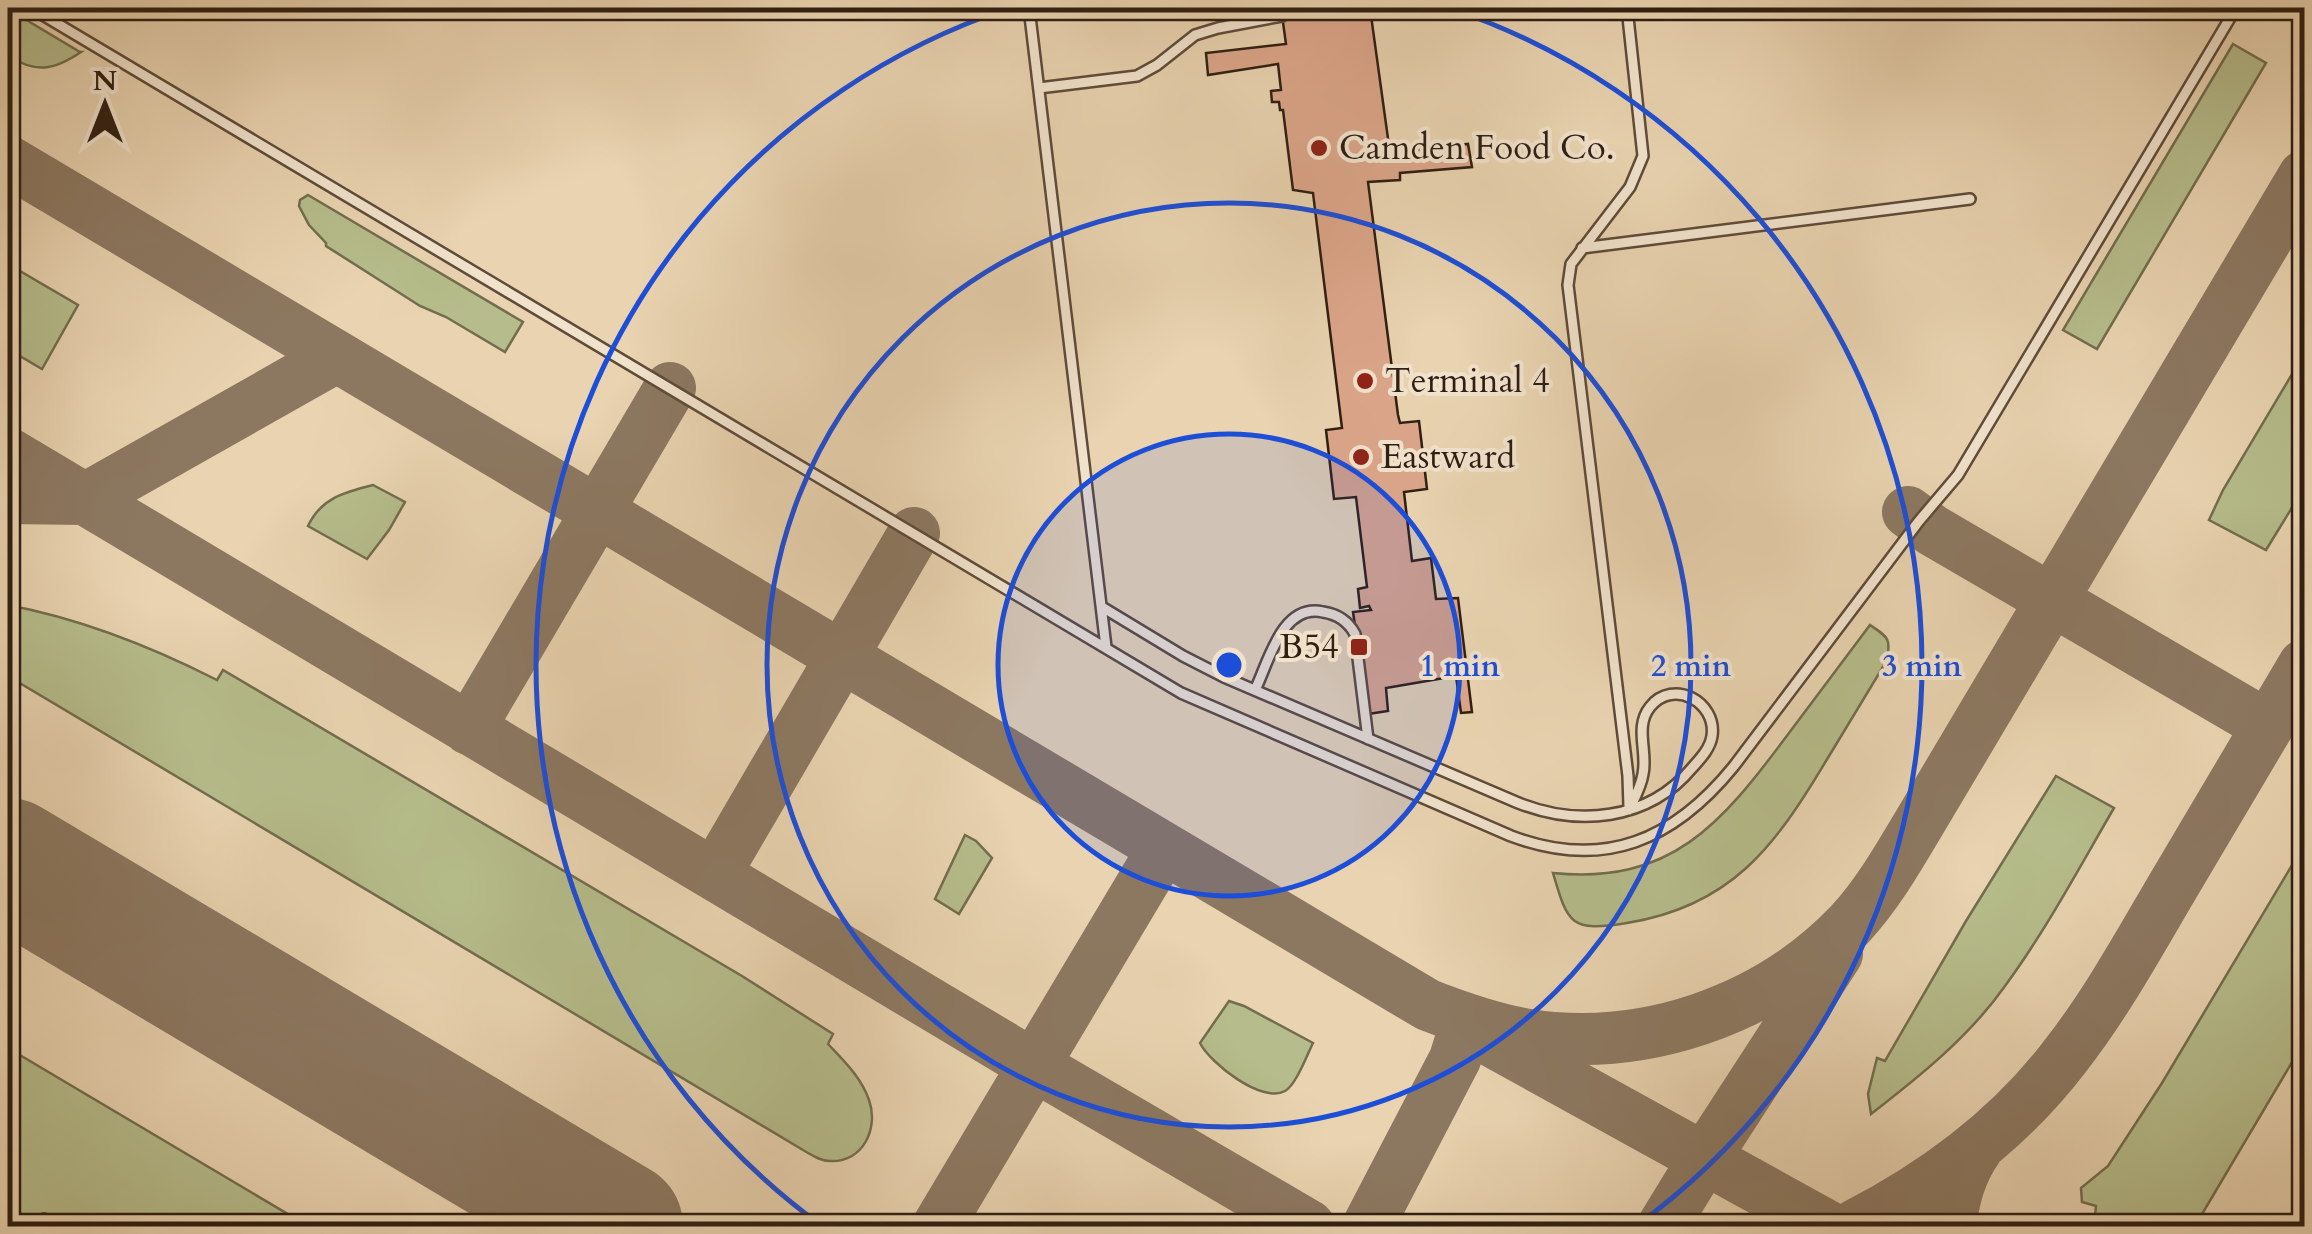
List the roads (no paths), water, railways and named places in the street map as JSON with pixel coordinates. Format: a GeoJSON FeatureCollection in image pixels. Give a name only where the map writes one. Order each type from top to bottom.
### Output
{"type":"FeatureCollection","features":[{"type":"Feature","properties":{"kind":"lane"},"geometry":{"type":"LineString","coordinates":[[31,8],[1205,705],[1524,842],[1570,850],[1605,849],[1640,840],[1673,825],[1706,798],[1727,774],[1958,474],[2236,8]]}},
{"type":"Feature","properties":{"kind":"lane"},"geometry":{"type":"LineString","coordinates":[[1029,8],[1106,647]]}},
{"type":"Feature","properties":{"kind":"lane"},"geometry":{"type":"LineString","coordinates":[[1627,8],[1644,156],[1630,187],[1571,264],[1568,294],[1630,810]]}},
{"type":"Feature","properties":{"kind":"lane"},"geometry":{"type":"LineString","coordinates":[[1039,88],[1137,76],[1195,35],[1282,16]]}},
{"type":"Feature","properties":{"kind":"lane"},"geometry":{"type":"LineString","coordinates":[[1582,248],[1970,199]]}},
{"type":"Feature","properties":{"kind":"lane"},"geometry":{"type":"LineString","coordinates":[[1102,606],[1183,656],[1255,690],[1546,813],[1579,818],[1630,810],[1673,788],[1709,747],[1712,721],[1695,699],[1668,695],[1647,712],[1642,730],[1644,770],[1630,810]]}},
{"type":"Feature","properties":{"kind":"lane"},"geometry":{"type":"LineString","coordinates":[[1255,690],[1288,621],[1310,610],[1337,616],[1356,634],[1368,739]]}},
{"type":"Feature","properties":{"kind":"lane"},"geometry":{"type":"LineString","coordinates":[[40,1226],[44,1219],[56,1226]]}},
{"type":"Feature","properties":{"kind":"place","name":"Camden Food Co."},"geometry":{"type":"Point","coordinates":[1319,148]}},
{"type":"Feature","properties":{"kind":"place","name":"Terminal 4"},"geometry":{"type":"Point","coordinates":[1365,381]}},
{"type":"Feature","properties":{"kind":"place","name":"Eastward"},"geometry":{"type":"Point","coordinates":[1361,457]}},
{"type":"Feature","properties":{"kind":"place","name":"B54"},"geometry":{"type":"Point","coordinates":[1359,647]}}]}
